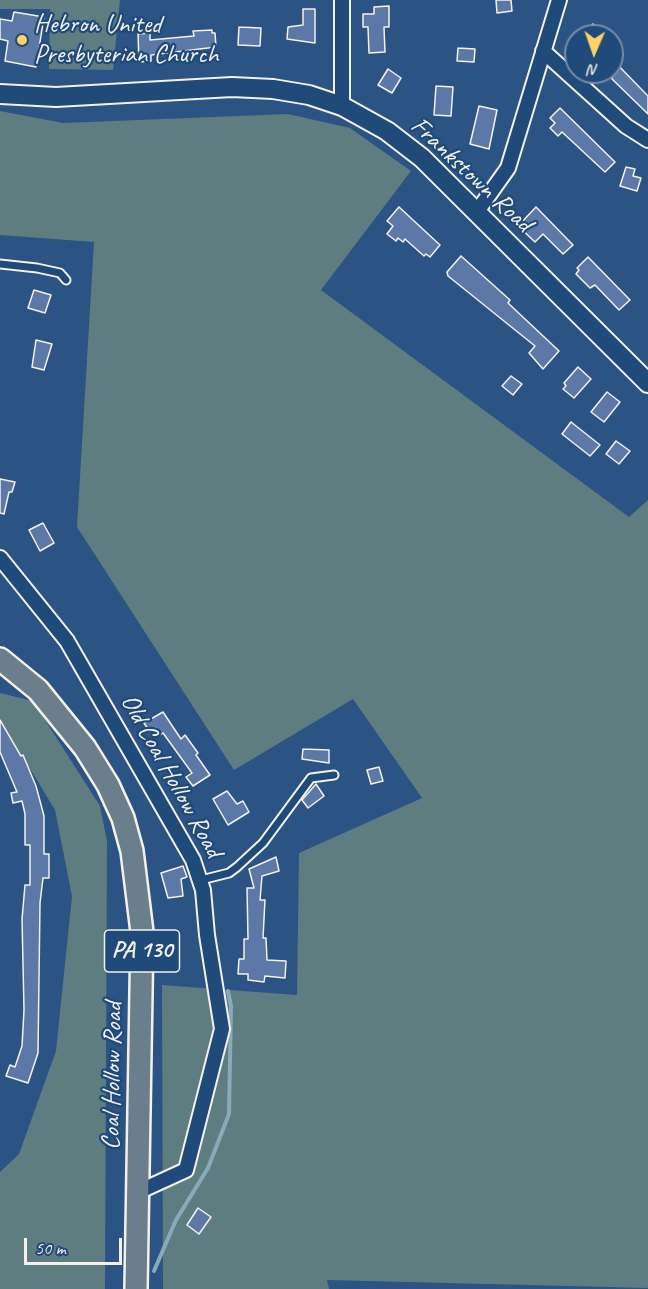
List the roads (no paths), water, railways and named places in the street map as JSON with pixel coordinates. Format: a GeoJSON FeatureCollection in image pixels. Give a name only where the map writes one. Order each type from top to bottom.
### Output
{"type":"FeatureCollection","features":[{"type":"Feature","properties":{"kind":"main road","name":"Frankstown Road"},"geometry":{"type":"LineString","coordinates":[[0,94],[57,97],[232,87],[282,90],[342,106],[387,131],[422,158],[648,383]]}},
{"type":"Feature","properties":{"kind":"main road","name":"Coal Hollow Road"},"geometry":{"type":"LineString","coordinates":[[0,659],[38,690],[85,748],[108,785],[123,818],[132,851],[142,932],[136,1289]]}},
{"type":"Feature","properties":{"kind":"street"},"geometry":{"type":"LineString","coordinates":[[342,0],[342,106]]}},
{"type":"Feature","properties":{"kind":"street"},"geometry":{"type":"LineString","coordinates":[[549,0],[553,16]]}},
{"type":"Feature","properties":{"kind":"street"},"geometry":{"type":"LineString","coordinates":[[476,213],[508,168],[559,0]]}},
{"type":"Feature","properties":{"kind":"street"},"geometry":{"type":"LineString","coordinates":[[543,51],[626,126],[648,140]]}},
{"type":"Feature","properties":{"kind":"street","name":"Old Coal Hollow Road"},"geometry":{"type":"LineString","coordinates":[[0,558],[67,642],[193,860],[201,880],[222,1029],[186,1170],[138,1192]]}},
{"type":"Feature","properties":{"kind":"lane"},"geometry":{"type":"LineString","coordinates":[[0,264],[60,273],[66,280]]}},
{"type":"Feature","properties":{"kind":"lane"},"geometry":{"type":"LineString","coordinates":[[201,880],[229,873],[237,867],[262,843],[311,778],[333,775]]}},
{"type":"Feature","properties":{"kind":"waterway"},"geometry":{"type":"LineString","coordinates":[[154,1271],[176,1220],[208,1168],[229,1114],[231,1006],[228,991]]}},
{"type":"Feature","properties":{"kind":"place","name":"Hebron United Presbyterian Church"},"geometry":{"type":"Point","coordinates":[22,40]}}]}
